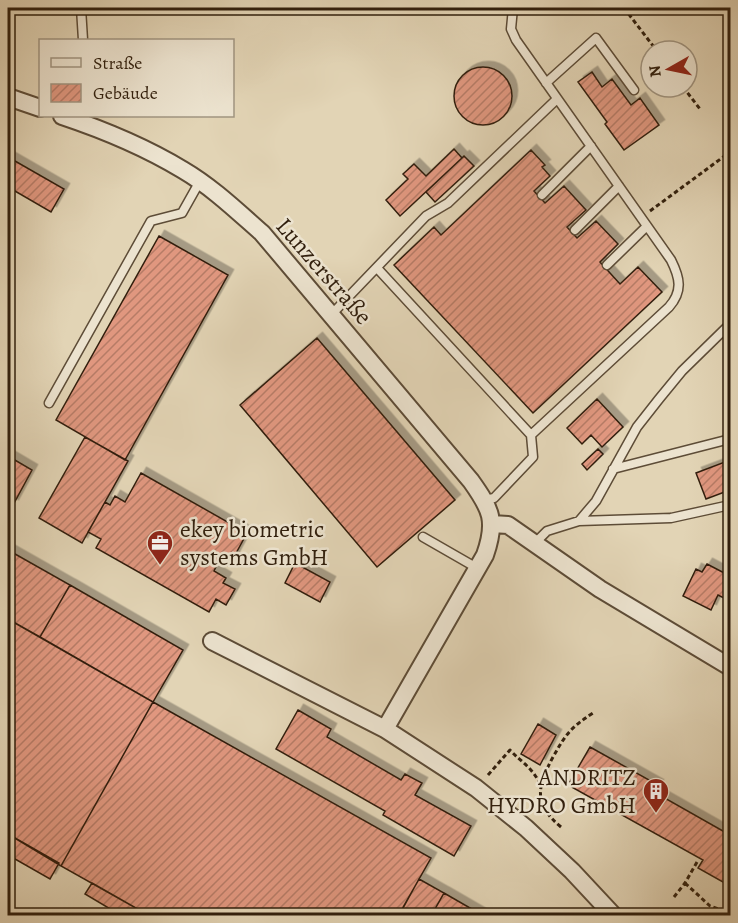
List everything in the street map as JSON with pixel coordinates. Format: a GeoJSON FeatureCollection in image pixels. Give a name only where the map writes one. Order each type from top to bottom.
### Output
{"type":"FeatureCollection","features":[{"type":"Feature","properties":{"kind":"street"},"geometry":{"type":"LineString","coordinates":[[8,97],[39,108]]}},
{"type":"Feature","properties":{"kind":"street","name":"Lunzerstraße"},"geometry":{"type":"LineString","coordinates":[[72,117],[143,148],[184,170],[224,199],[262,233],[471,481],[490,512],[492,524]]}},
{"type":"Feature","properties":{"kind":"street"},"geometry":{"type":"LineString","coordinates":[[385,729],[477,568],[490,540],[492,524],[508,525],[600,590],[730,667]]}},
{"type":"Feature","properties":{"kind":"street"},"geometry":{"type":"LineString","coordinates":[[212,641],[385,729],[476,788],[526,828],[614,915]]}},
{"type":"Feature","properties":{"kind":"lane"},"geometry":{"type":"LineString","coordinates":[[81,8],[83,39]]}},
{"type":"Feature","properties":{"kind":"lane"},"geometry":{"type":"LineString","coordinates":[[513,8],[511,29],[516,40],[671,260],[679,276],[676,299],[531,435]]}},
{"type":"Feature","properties":{"kind":"lane"},"geometry":{"type":"LineString","coordinates":[[546,83],[596,38],[634,90]]}},
{"type":"Feature","properties":{"kind":"lane"},"geometry":{"type":"LineString","coordinates":[[331,315],[426,216],[448,203],[557,99]]}},
{"type":"Feature","properties":{"kind":"lane"},"geometry":{"type":"LineString","coordinates":[[542,195],[591,146]]}},
{"type":"Feature","properties":{"kind":"lane"},"geometry":{"type":"LineString","coordinates":[[49,403],[151,221],[182,213],[200,182]]}},
{"type":"Feature","properties":{"kind":"lane"},"geometry":{"type":"LineString","coordinates":[[575,230],[619,186]]}},
{"type":"Feature","properties":{"kind":"lane"},"geometry":{"type":"LineString","coordinates":[[607,265],[647,226]]}},
{"type":"Feature","properties":{"kind":"lane"},"geometry":{"type":"LineString","coordinates":[[377,268],[531,435],[533,456],[494,498],[484,500]]}},
{"type":"Feature","properties":{"kind":"lane"},"geometry":{"type":"LineString","coordinates":[[579,521],[596,501],[637,427],[682,371],[730,324]]}},
{"type":"Feature","properties":{"kind":"lane"},"geometry":{"type":"LineString","coordinates":[[613,469],[730,439]]}},
{"type":"Feature","properties":{"kind":"lane"},"geometry":{"type":"LineString","coordinates":[[534,544],[547,531],[579,521],[671,518],[730,505]]}},
{"type":"Feature","properties":{"kind":"lane"},"geometry":{"type":"LineString","coordinates":[[423,537],[477,568]]}},
{"type":"Feature","properties":{"kind":"path"},"geometry":{"type":"LineString","coordinates":[[624,8],[648,39]]}},
{"type":"Feature","properties":{"kind":"path"},"geometry":{"type":"LineString","coordinates":[[692,99],[700,109]]}},
{"type":"Feature","properties":{"kind":"path"},"geometry":{"type":"LineString","coordinates":[[641,217],[730,152]]}},
{"type":"Feature","properties":{"kind":"path"},"geometry":{"type":"LineString","coordinates":[[540,784],[566,735],[593,713]]}},
{"type":"Feature","properties":{"kind":"path"},"geometry":{"type":"LineString","coordinates":[[476,788],[510,750],[530,766],[540,784],[542,806],[548,816],[561,827]]}},
{"type":"Feature","properties":{"kind":"path"},"geometry":{"type":"LineString","coordinates":[[674,897],[697,862]]}},
{"type":"Feature","properties":{"kind":"path"},"geometry":{"type":"LineString","coordinates":[[685,883],[710,906],[730,914]]}},
{"type":"Feature","properties":{"kind":"building"},"geometry":{"type":"Polygon","coordinates":[[[477,67],[489,67],[499,71],[508,80],[512,102],[504,117],[489,125],[477,125],[467,121],[458,112],[454,102],[454,90],[458,80],[467,71],[477,67]]]}},
{"type":"Feature","properties":{"kind":"building"},"geometry":{"type":"Polygon","coordinates":[[[592,72],[602,87],[612,79],[631,105],[641,99],[659,125],[624,150],[578,82],[592,72]]]}},
{"type":"Feature","properties":{"kind":"building"},"geometry":{"type":"Polygon","coordinates":[[[454,149],[462,158],[400,216],[386,200],[408,179],[403,174],[414,164],[426,176],[454,149]]]}},
{"type":"Feature","properties":{"kind":"building"},"geometry":{"type":"Polygon","coordinates":[[[531,150],[545,165],[542,167],[550,176],[534,191],[545,203],[564,186],[586,210],[567,227],[577,238],[596,221],[618,244],[600,262],[620,284],[638,267],[662,292],[533,413],[394,265],[434,227],[441,235],[531,150]]]}},
{"type":"Feature","properties":{"kind":"building"},"geometry":{"type":"Polygon","coordinates":[[[464,156],[474,166],[435,202],[426,192],[464,156]]]}},
{"type":"Feature","properties":{"kind":"building"},"geometry":{"type":"Polygon","coordinates":[[[8,157],[64,189],[51,212],[8,187],[8,157]]]}},
{"type":"Feature","properties":{"kind":"building"},"geometry":{"type":"Polygon","coordinates":[[[159,236],[228,275],[125,460],[56,420],[159,236]]]}},
{"type":"Feature","properties":{"kind":"building"},"geometry":{"type":"Polygon","coordinates":[[[317,338],[455,500],[377,567],[240,405],[317,338]]]}},
{"type":"Feature","properties":{"kind":"building"},"geometry":{"type":"Polygon","coordinates":[[[597,399],[623,427],[602,447],[591,435],[582,444],[567,428],[597,399]]]}},
{"type":"Feature","properties":{"kind":"building"},"geometry":{"type":"Polygon","coordinates":[[[85,437],[128,461],[82,543],[39,518],[85,437]]]}},
{"type":"Feature","properties":{"kind":"building"},"geometry":{"type":"Polygon","coordinates":[[[598,449],[603,454],[587,470],[582,464],[598,449]]]}},
{"type":"Feature","properties":{"kind":"building"},"geometry":{"type":"Polygon","coordinates":[[[8,456],[32,470],[13,505],[8,501],[8,456]]]}},
{"type":"Feature","properties":{"kind":"building"},"geometry":{"type":"Polygon","coordinates":[[[730,460],[730,490],[706,499],[696,473],[730,460]]]}},
{"type":"Feature","properties":{"kind":"building"},"geometry":{"type":"Polygon","coordinates":[[[141,473],[247,533],[229,566],[219,561],[214,571],[226,578],[223,583],[235,589],[226,605],[216,599],[209,612],[96,548],[101,539],[88,532],[105,502],[110,505],[115,496],[125,502],[141,473]]]}},
{"type":"Feature","properties":{"kind":"building"},"geometry":{"type":"Polygon","coordinates":[[[8,550],[70,585],[40,637],[8,619],[8,550]]]}},
{"type":"Feature","properties":{"kind":"building"},"geometry":{"type":"Polygon","coordinates":[[[295,563],[330,582],[320,602],[285,583],[295,563]]]}},
{"type":"Feature","properties":{"kind":"building"},"geometry":{"type":"Polygon","coordinates":[[[707,564],[730,576],[730,601],[718,595],[711,610],[683,596],[696,569],[702,572],[707,564]]]}},
{"type":"Feature","properties":{"kind":"building"},"geometry":{"type":"Polygon","coordinates":[[[70,585],[183,650],[153,702],[40,637],[70,585]]]}},
{"type":"Feature","properties":{"kind":"building"},"geometry":{"type":"Polygon","coordinates":[[[8,619],[153,702],[61,866],[8,834],[8,619]]]}},
{"type":"Feature","properties":{"kind":"building"},"geometry":{"type":"Polygon","coordinates":[[[153,702],[431,858],[398,916],[150,916],[61,866],[153,702]]]}},
{"type":"Feature","properties":{"kind":"building"},"geometry":{"type":"Polygon","coordinates":[[[298,710],[331,729],[327,737],[401,780],[405,774],[422,783],[415,795],[471,826],[454,856],[383,815],[385,811],[276,749],[298,710]]]}},
{"type":"Feature","properties":{"kind":"building"},"geometry":{"type":"Polygon","coordinates":[[[538,724],[556,735],[540,765],[521,754],[538,724]]]}},
{"type":"Feature","properties":{"kind":"building","name":"ANDRITZ HYDRO GmbH"},"geometry":{"type":"Polygon","coordinates":[[[590,747],[658,785],[654,792],[730,835],[730,886],[698,868],[703,860],[568,785],[590,747]]]}},
{"type":"Feature","properties":{"kind":"building"},"geometry":{"type":"Polygon","coordinates":[[[8,834],[59,863],[50,879],[8,855],[8,834]]]}},
{"type":"Feature","properties":{"kind":"building"},"geometry":{"type":"Polygon","coordinates":[[[419,879],[444,893],[431,916],[412,916],[402,910],[419,879]]]}},
{"type":"Feature","properties":{"kind":"building"},"geometry":{"type":"Polygon","coordinates":[[[92,883],[150,916],[122,916],[85,894],[92,883]]]}},
{"type":"Feature","properties":{"kind":"building"},"geometry":{"type":"Polygon","coordinates":[[[444,893],[484,916],[431,916],[444,893]]]}},
{"type":"Feature","properties":{"kind":"place","name":"ekey biometric systems GmbH"},"geometry":{"type":"Point","coordinates":[160,566]}},
{"type":"Feature","properties":{"kind":"place","name":"ANDRITZ HYDRO GmbH"},"geometry":{"type":"Point","coordinates":[656,814]}}]}
